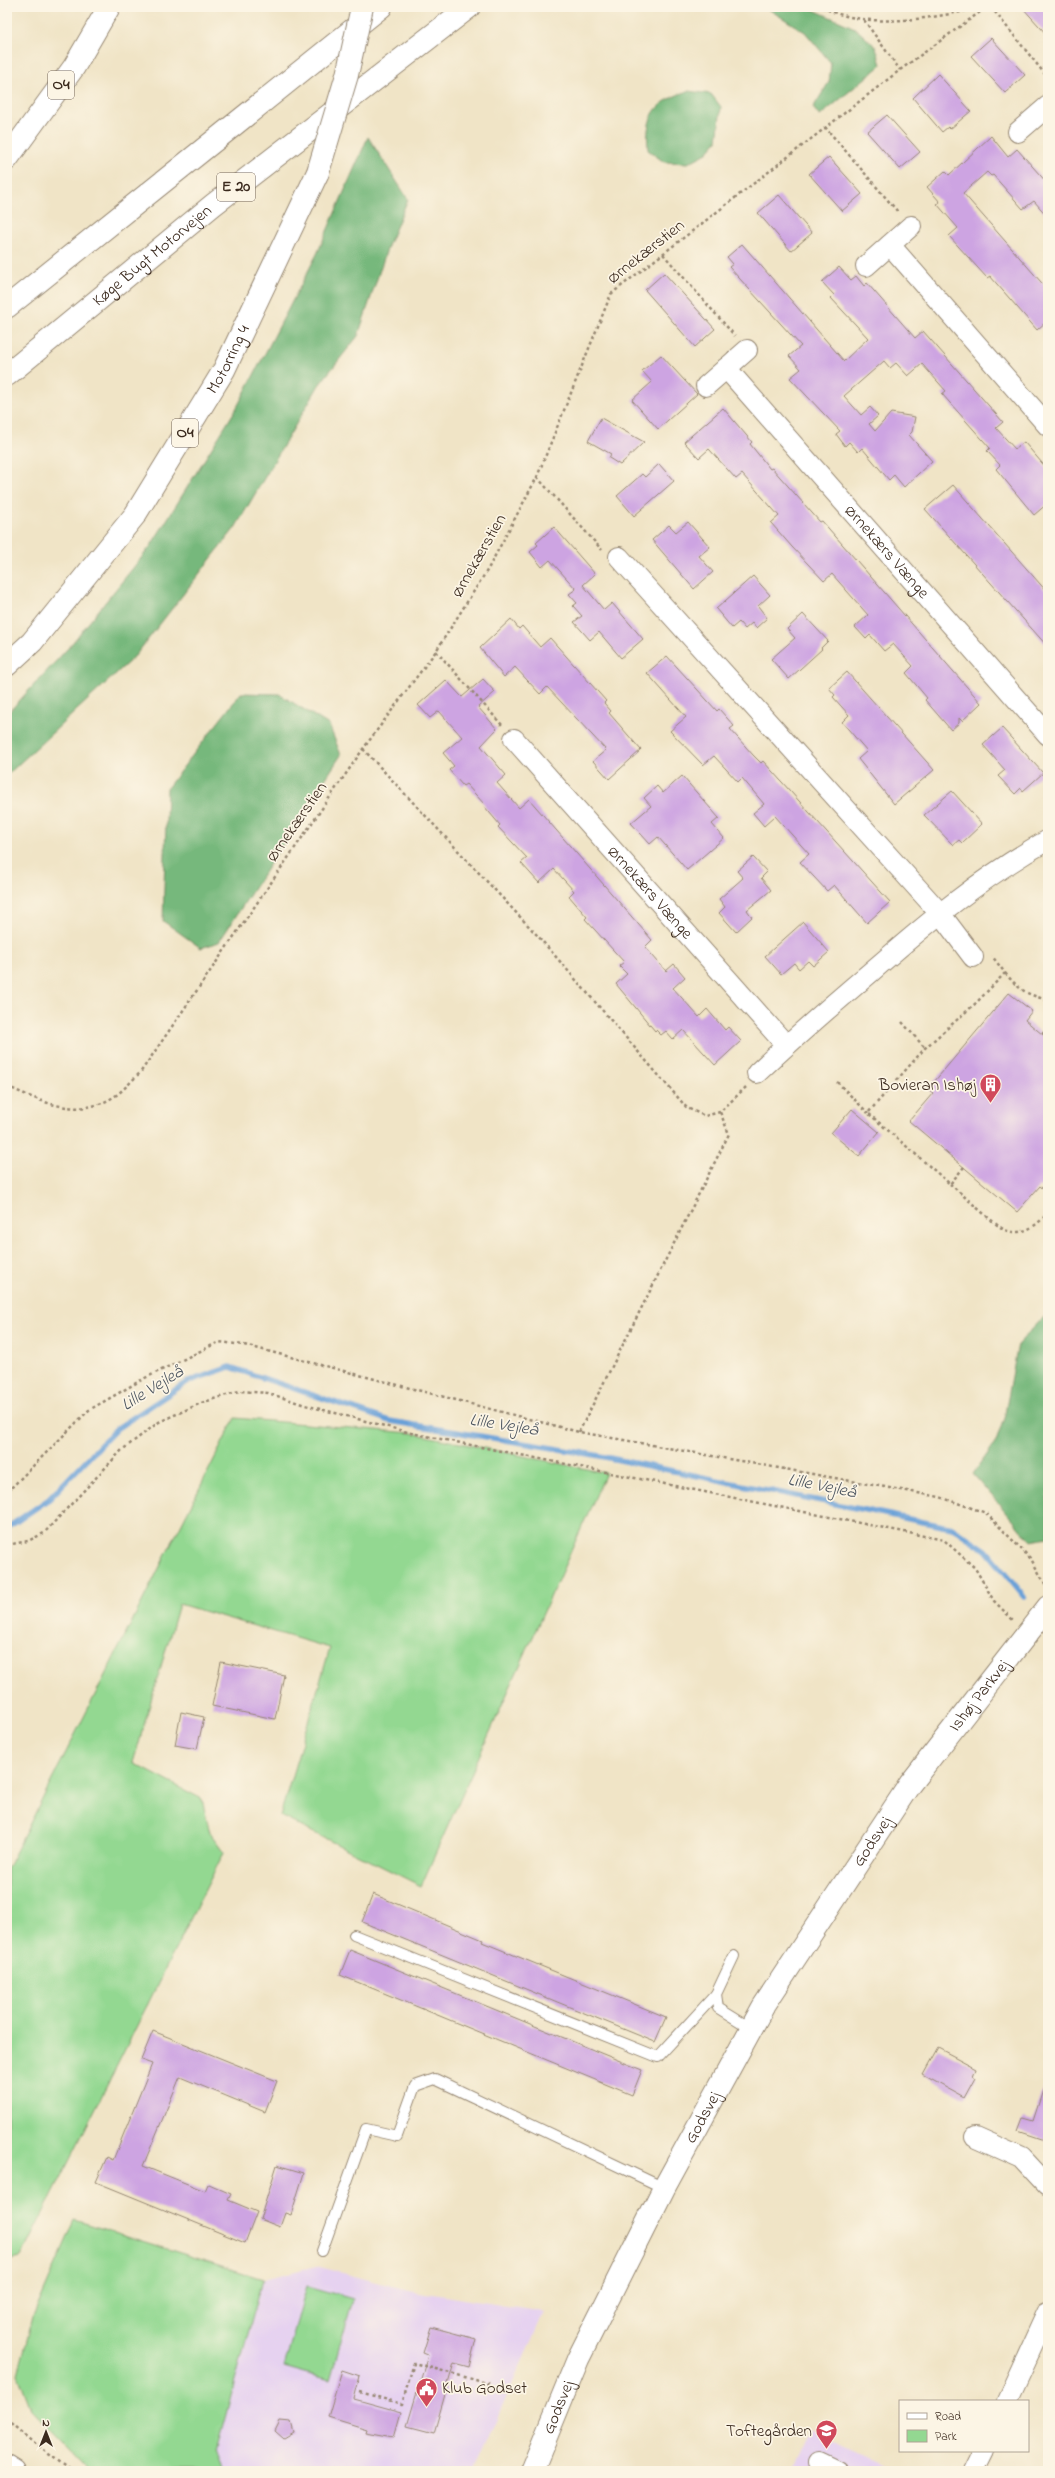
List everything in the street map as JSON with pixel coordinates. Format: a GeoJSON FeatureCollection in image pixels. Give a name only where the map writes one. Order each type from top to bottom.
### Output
{"type":"FeatureCollection","features":[{"type":"Feature","properties":{"kind":"main road","name":"O4"},"geometry":{"type":"LineString","coordinates":[[7,159],[74,67],[109,7]]}},
{"type":"Feature","properties":{"kind":"main road","name":"Motorring 4"},"geometry":{"type":"LineString","coordinates":[[7,665],[32,642],[134,515],[224,370],[318,172],[347,75],[362,7]]}},
{"type":"Feature","properties":{"kind":"main road"},"geometry":{"type":"LineString","coordinates":[[7,307],[381,7]]}},
{"type":"Feature","properties":{"kind":"main road","name":"Køge Bugt Motorvejen"},"geometry":{"type":"LineString","coordinates":[[7,374],[213,205],[469,7]]}},
{"type":"Feature","properties":{"kind":"main road","name":"Ishøj Parkvej"},"geometry":{"type":"LineString","coordinates":[[910,1784],[1024,1635],[1048,1607]]}},
{"type":"Feature","properties":{"kind":"main road","name":"Godsvej"},"geometry":{"type":"LineString","coordinates":[[532,2471],[578,2359],[664,2188],[752,2029],[910,1784]]}},
{"type":"Feature","properties":{"kind":"main road"},"geometry":{"type":"LineString","coordinates":[[7,2466],[15,2471]]}},
{"type":"Feature","properties":{"kind":"street"},"geometry":{"type":"LineString","coordinates":[[1018,132],[1045,114]]}},
{"type":"Feature","properties":{"kind":"street"},"geometry":{"type":"LineString","coordinates":[[866,266],[911,226]]}},
{"type":"Feature","properties":{"kind":"street"},"geometry":{"type":"LineString","coordinates":[[890,245],[1048,426]]}},
{"type":"Feature","properties":{"kind":"street"},"geometry":{"type":"LineString","coordinates":[[706,386],[747,350]]}},
{"type":"Feature","properties":{"kind":"street","name":"Ørnekærs Vænge"},"geometry":{"type":"LineString","coordinates":[[726,368],[1048,735]]}},
{"type":"Feature","properties":{"kind":"street"},"geometry":{"type":"LineString","coordinates":[[619,557],[939,912],[982,956]]}},
{"type":"Feature","properties":{"kind":"street","name":"Ørnekærs Vænge"},"geometry":{"type":"LineString","coordinates":[[514,738],[786,1045]]}},
{"type":"Feature","properties":{"kind":"street"},"geometry":{"type":"LineString","coordinates":[[757,1073],[786,1045],[939,912],[1018,857],[1048,840]]}},
{"type":"Feature","properties":{"kind":"street"},"geometry":{"type":"LineString","coordinates":[[975,2137],[1022,2158],[1048,2186]]}},
{"type":"Feature","properties":{"kind":"street"},"geometry":{"type":"LineString","coordinates":[[1007,2400],[1048,2312]]}},
{"type":"Feature","properties":{"kind":"street"},"geometry":{"type":"LineString","coordinates":[[974,2471],[984,2452]]}},
{"type":"Feature","properties":{"kind":"street"},"geometry":{"type":"LineString","coordinates":[[818,2462],[837,2471]]}},
{"type":"Feature","properties":{"kind":"lane"},"geometry":{"type":"LineString","coordinates":[[354,1935],[658,2058],[716,1994],[734,1956]]}},
{"type":"Feature","properties":{"kind":"lane"},"geometry":{"type":"LineString","coordinates":[[716,1994],[718,2008],[752,2029]]}},
{"type":"Feature","properties":{"kind":"lane"},"geometry":{"type":"LineString","coordinates":[[322,2251],[366,2129],[397,2136],[415,2086],[435,2079],[664,2188]]}},
{"type":"Feature","properties":{"kind":"path"},"geometry":{"type":"LineString","coordinates":[[822,7],[864,20],[914,20],[983,7]]}},
{"type":"Feature","properties":{"kind":"path","name":"Ørnekærstien"},"geometry":{"type":"LineString","coordinates":[[7,1086],[44,1103],[69,1108],[92,1106],[115,1096],[130,1082],[144,1066],[362,749],[436,651],[488,569],[537,477],[611,294],[825,127],[987,7]]}},
{"type":"Feature","properties":{"kind":"path"},"geometry":{"type":"LineString","coordinates":[[991,7],[1048,78]]}},
{"type":"Feature","properties":{"kind":"path"},"geometry":{"type":"LineString","coordinates":[[864,20],[900,70]]}},
{"type":"Feature","properties":{"kind":"path"},"geometry":{"type":"LineString","coordinates":[[825,127],[911,226]]}},
{"type":"Feature","properties":{"kind":"path"},"geometry":{"type":"LineString","coordinates":[[663,254],[747,350]]}},
{"type":"Feature","properties":{"kind":"path"},"geometry":{"type":"LineString","coordinates":[[537,477],[604,552],[619,557]]}},
{"type":"Feature","properties":{"kind":"path"},"geometry":{"type":"LineString","coordinates":[[436,651],[514,738]]}},
{"type":"Feature","properties":{"kind":"path"},"geometry":{"type":"LineString","coordinates":[[362,749],[537,935],[687,1108],[705,1116],[720,1112],[751,1083],[757,1073]]}},
{"type":"Feature","properties":{"kind":"path"},"geometry":{"type":"LineString","coordinates":[[982,956],[1005,972],[1020,990],[1028,995],[1048,1000]]}},
{"type":"Feature","properties":{"kind":"path"},"geometry":{"type":"LineString","coordinates":[[868,1112],[925,1048],[976,1003],[1005,972]]}},
{"type":"Feature","properties":{"kind":"path"},"geometry":{"type":"LineString","coordinates":[[902,1022],[925,1048]]}},
{"type":"Feature","properties":{"kind":"path"},"geometry":{"type":"LineString","coordinates":[[1042,1034],[1048,1026]]}},
{"type":"Feature","properties":{"kind":"path"},"geometry":{"type":"LineString","coordinates":[[837,1082],[868,1112],[1005,1230],[1025,1231],[1037,1226],[1048,1213]]}},
{"type":"Feature","properties":{"kind":"path"},"geometry":{"type":"LineString","coordinates":[[579,1432],[729,1134],[720,1112]]}},
{"type":"Feature","properties":{"kind":"path"},"geometry":{"type":"LineString","coordinates":[[950,1184],[964,1167]]}},
{"type":"Feature","properties":{"kind":"path"},"geometry":{"type":"LineString","coordinates":[[7,1492],[89,1410],[145,1378],[219,1342],[244,1345],[579,1432],[940,1497],[986,1513],[1031,1558],[1048,1588]]}},
{"type":"Feature","properties":{"kind":"path"},"geometry":{"type":"LineString","coordinates":[[7,1545],[28,1541],[44,1534],[122,1450],[159,1422],[201,1403],[239,1391],[268,1393],[305,1405],[411,1433],[944,1540],[975,1568],[994,1601],[1024,1635]]}},
{"type":"Feature","properties":{"kind":"path"},"geometry":{"type":"LineString","coordinates":[[360,2392],[402,2404],[414,2363],[490,2384]]}},
{"type":"Feature","properties":{"kind":"path"},"geometry":{"type":"LineString","coordinates":[[7,2419],[39,2448],[72,2471]]}},
{"type":"Feature","properties":{"kind":"shaded area"},"geometry":{"type":"Polygon","coordinates":[[[316,2266],[407,2290],[544,2312],[474,2471],[224,2471],[216,2451],[263,2279],[316,2266]]]}},
{"type":"Feature","properties":{"kind":"shaded area","name":"Toftegården"},"geometry":{"type":"Polygon","coordinates":[[[810,2430],[898,2471],[792,2471],[810,2430]]]}},
{"type":"Feature","properties":{"kind":"green space"},"geometry":{"type":"Polygon","coordinates":[[[765,7],[807,7],[855,28],[876,47],[881,65],[820,116],[813,108],[829,82],[831,63],[805,32],[765,7]]]}},
{"type":"Feature","properties":{"kind":"green space"},"geometry":{"type":"Polygon","coordinates":[[[688,91],[711,94],[721,107],[717,141],[705,154],[688,163],[664,162],[648,150],[648,128],[651,119],[654,112],[660,105],[677,95],[688,91]]]}},
{"type":"Feature","properties":{"kind":"green space"},"geometry":{"type":"Polygon","coordinates":[[[368,137],[408,199],[388,246],[358,336],[319,385],[235,528],[135,656],[7,775],[7,714],[69,647],[150,547],[236,409],[317,254],[368,137]]]}},
{"type":"Feature","properties":{"kind":"green space"},"geometry":{"type":"Polygon","coordinates":[[[241,693],[279,694],[329,725],[341,755],[219,942],[201,948],[163,921],[167,788],[241,693]]]}},
{"type":"Feature","properties":{"kind":"green space"},"geometry":{"type":"Polygon","coordinates":[[[1048,1313],[1048,1538],[1031,1541],[973,1474],[996,1442],[1005,1414],[1018,1344],[1048,1313]]]}},
{"type":"Feature","properties":{"kind":"green space"},"geometry":{"type":"Polygon","coordinates":[[[235,1418],[411,1433],[606,1473],[421,1886],[280,1816],[330,1648],[179,1604],[133,1763],[202,1799],[210,1833],[224,1852],[21,2257],[7,2260],[7,1869],[235,1418]]]}},
{"type":"Feature","properties":{"kind":"green space"},"geometry":{"type":"Polygon","coordinates":[[[75,2220],[263,2279],[216,2451],[224,2471],[91,2471],[31,2409],[18,2374],[33,2317],[75,2220]]]}},
{"type":"Feature","properties":{"kind":"green space"},"geometry":{"type":"Polygon","coordinates":[[[307,2286],[353,2299],[330,2380],[284,2367],[307,2286]]]}},
{"type":"Feature","properties":{"kind":"building"},"geometry":{"type":"Polygon","coordinates":[[[1022,7],[1048,7],[1048,36],[1022,7]]]}},
{"type":"Feature","properties":{"kind":"building"},"geometry":{"type":"Polygon","coordinates":[[[991,38],[1025,75],[1005,93],[971,56],[991,38]]]}},
{"type":"Feature","properties":{"kind":"building"},"geometry":{"type":"Polygon","coordinates":[[[938,74],[971,111],[950,129],[948,127],[942,132],[913,98],[938,74]]]}},
{"type":"Feature","properties":{"kind":"building"},"geometry":{"type":"Polygon","coordinates":[[[887,115],[920,152],[900,169],[867,132],[887,115]]]}},
{"type":"Feature","properties":{"kind":"building"},"geometry":{"type":"Polygon","coordinates":[[[991,136],[1008,157],[1017,149],[1048,184],[1048,217],[1034,201],[1023,209],[993,175],[991,176],[987,172],[963,193],[1048,290],[1048,320],[1037,330],[990,276],[987,278],[949,236],[958,228],[937,204],[940,202],[927,187],[945,171],[949,175],[991,136]]]}},
{"type":"Feature","properties":{"kind":"building"},"geometry":{"type":"Polygon","coordinates":[[[829,157],[862,194],[842,211],[809,174],[829,157]]]}},
{"type":"Feature","properties":{"kind":"building"},"geometry":{"type":"Polygon","coordinates":[[[779,195],[812,233],[791,251],[758,213],[779,195]]]}},
{"type":"Feature","properties":{"kind":"building"},"geometry":{"type":"Polygon","coordinates":[[[742,244],[844,361],[868,338],[831,298],[834,295],[822,282],[839,267],[851,280],[856,276],[864,286],[867,283],[915,338],[923,331],[1003,422],[996,428],[1015,449],[1024,442],[1048,470],[1048,503],[1034,515],[996,469],[1000,465],[987,451],[990,448],[942,394],[946,391],[922,364],[908,376],[896,363],[890,368],[884,361],[844,396],[861,415],[870,407],[878,416],[869,424],[875,431],[891,413],[915,417],[912,432],[909,435],[932,461],[904,487],[894,475],[889,480],[862,448],[858,452],[849,442],[845,446],[836,434],[840,431],[790,378],[801,369],[789,356],[801,346],[729,267],[733,264],[727,257],[742,244]]]}},
{"type":"Feature","properties":{"kind":"building"},"geometry":{"type":"Polygon","coordinates":[[[664,273],[715,329],[695,347],[645,290],[664,273]]]}},
{"type":"Feature","properties":{"kind":"building"},"geometry":{"type":"Polygon","coordinates":[[[661,355],[697,394],[658,429],[632,400],[652,382],[642,371],[661,355]]]}},
{"type":"Feature","properties":{"kind":"building"},"geometry":{"type":"Polygon","coordinates":[[[723,408],[752,442],[750,444],[770,469],[772,468],[820,522],[822,521],[981,703],[962,721],[959,718],[959,723],[951,730],[925,700],[927,698],[906,673],[913,666],[893,644],[884,651],[870,635],[866,639],[855,627],[868,615],[832,574],[824,581],[792,547],[771,523],[779,516],[742,474],[736,479],[709,449],[699,458],[684,442],[723,408]]]}},
{"type":"Feature","properties":{"kind":"building"},"geometry":{"type":"Polygon","coordinates":[[[601,418],[644,442],[620,465],[609,458],[611,454],[588,441],[601,418]]]}},
{"type":"Feature","properties":{"kind":"building"},"geometry":{"type":"Polygon","coordinates":[[[659,464],[674,481],[634,516],[617,496],[642,474],[645,477],[659,464]]]}},
{"type":"Feature","properties":{"kind":"building"},"geometry":{"type":"Polygon","coordinates":[[[953,485],[1048,593],[1048,647],[925,509],[953,485]]]}},
{"type":"Feature","properties":{"kind":"building"},"geometry":{"type":"Polygon","coordinates":[[[688,522],[710,547],[699,556],[713,572],[694,589],[652,540],[669,525],[676,532],[688,522]]]}},
{"type":"Feature","properties":{"kind":"building"},"geometry":{"type":"Polygon","coordinates":[[[554,527],[595,574],[583,585],[604,610],[612,603],[643,639],[621,658],[599,632],[590,640],[574,622],[582,616],[573,606],[577,603],[569,594],[576,589],[550,560],[542,567],[530,552],[538,545],[536,543],[554,527]]]}},
{"type":"Feature","properties":{"kind":"building"},"geometry":{"type":"Polygon","coordinates":[[[753,576],[770,595],[758,606],[767,618],[756,628],[752,623],[745,629],[739,622],[732,628],[716,609],[753,576]]]}},
{"type":"Feature","properties":{"kind":"building"},"geometry":{"type":"Polygon","coordinates":[[[803,614],[828,641],[821,648],[822,649],[789,679],[771,659],[795,638],[787,629],[803,614]]]}},
{"type":"Feature","properties":{"kind":"building"},"geometry":{"type":"Polygon","coordinates":[[[511,619],[519,629],[522,626],[540,647],[550,638],[606,701],[604,703],[611,711],[609,713],[641,750],[609,779],[593,761],[606,750],[547,687],[540,694],[515,667],[504,677],[480,648],[511,619]]]}},
{"type":"Feature","properties":{"kind":"building"},"geometry":{"type":"Polygon","coordinates":[[[667,656],[717,711],[719,709],[734,726],[730,729],[753,755],[761,763],[763,761],[890,902],[867,923],[834,885],[827,891],[800,862],[809,854],[775,816],[764,826],[753,813],[764,804],[742,778],[738,782],[714,756],[703,765],[670,731],[686,717],[647,673],[667,656]]]}},
{"type":"Feature","properties":{"kind":"building"},"geometry":{"type":"Polygon","coordinates":[[[847,672],[934,770],[894,804],[858,759],[867,751],[842,722],[849,715],[833,697],[835,695],[829,688],[847,672]]]}},
{"type":"Feature","properties":{"kind":"building"},"geometry":{"type":"Polygon","coordinates":[[[483,679],[495,692],[478,707],[497,729],[481,746],[506,775],[497,783],[519,808],[529,799],[652,940],[645,947],[666,971],[674,964],[685,977],[673,988],[699,1017],[707,1009],[725,1030],[728,1027],[741,1041],[715,1065],[683,1030],[673,1039],[666,1031],[661,1035],[656,1030],[655,1031],[616,984],[627,974],[619,966],[624,962],[585,919],[587,917],[569,896],[574,891],[554,869],[539,883],[521,863],[527,858],[498,827],[500,825],[484,806],[485,805],[466,784],[463,786],[449,770],[454,766],[443,753],[462,737],[439,711],[430,718],[418,705],[446,680],[462,697],[483,679]]]}},
{"type":"Feature","properties":{"kind":"building"},"geometry":{"type":"Polygon","coordinates":[[[1002,728],[1043,773],[1023,791],[1021,788],[1015,794],[998,776],[1005,770],[983,745],[1002,728]]]}},
{"type":"Feature","properties":{"kind":"building"},"geometry":{"type":"Polygon","coordinates":[[[682,776],[719,818],[712,824],[724,838],[687,870],[658,837],[650,844],[631,823],[651,806],[644,798],[657,786],[663,793],[682,776]]]}},
{"type":"Feature","properties":{"kind":"building"},"geometry":{"type":"Polygon","coordinates":[[[952,791],[982,824],[962,843],[959,840],[953,845],[924,815],[952,791]]]}},
{"type":"Feature","properties":{"kind":"building"},"geometry":{"type":"Polygon","coordinates":[[[753,857],[767,872],[761,878],[771,890],[747,910],[752,917],[736,932],[719,913],[725,907],[719,899],[743,878],[737,871],[753,857]]]}},
{"type":"Feature","properties":{"kind":"building"},"geometry":{"type":"Polygon","coordinates":[[[803,922],[829,952],[813,966],[808,961],[799,969],[794,963],[781,974],[765,956],[803,922]]]}},
{"type":"Feature","properties":{"kind":"building","name":"Bovieran Ishøj"},"geometry":{"type":"Polygon","coordinates":[[[1009,993],[1032,1011],[1025,1020],[1048,1039],[1048,1193],[1040,1186],[1017,1212],[909,1121],[933,1093],[928,1089],[1009,993]]]}},
{"type":"Feature","properties":{"kind":"building"},"geometry":{"type":"Polygon","coordinates":[[[852,1109],[879,1132],[859,1156],[831,1133],[852,1109]]]}},
{"type":"Feature","properties":{"kind":"building"},"geometry":{"type":"Polygon","coordinates":[[[221,1662],[284,1675],[275,1719],[212,1706],[221,1662]]]}},
{"type":"Feature","properties":{"kind":"building"},"geometry":{"type":"Polygon","coordinates":[[[181,1712],[204,1717],[197,1749],[175,1745],[181,1712]]]}},
{"type":"Feature","properties":{"kind":"building"},"geometry":{"type":"Polygon","coordinates":[[[373,1894],[483,1940],[482,1942],[666,2017],[655,2042],[362,1922],[373,1894]]]}},
{"type":"Feature","properties":{"kind":"building"},"geometry":{"type":"Polygon","coordinates":[[[350,1950],[642,2070],[632,2095],[340,1975],[350,1950]]]}},
{"type":"Feature","properties":{"kind":"building"},"geometry":{"type":"Polygon","coordinates":[[[153,2031],[277,2081],[265,2112],[180,2077],[143,2166],[205,2191],[208,2184],[231,2194],[228,2200],[257,2212],[245,2243],[96,2182],[107,2157],[113,2160],[152,2064],[141,2060],[153,2031]]]}},
{"type":"Feature","properties":{"kind":"building"},"geometry":{"type":"Polygon","coordinates":[[[938,2048],[976,2068],[973,2076],[976,2078],[965,2098],[923,2075],[938,2048]]]}},
{"type":"Feature","properties":{"kind":"building"},"geometry":{"type":"Polygon","coordinates":[[[1045,2084],[1048,2085],[1048,2141],[1018,2131],[1023,2118],[1033,2121],[1045,2084]]]}},
{"type":"Feature","properties":{"kind":"building"},"geometry":{"type":"Polygon","coordinates":[[[277,2165],[304,2173],[291,2215],[285,2213],[280,2227],[260,2219],[277,2165]]]}},
{"type":"Feature","properties":{"kind":"building"},"geometry":{"type":"Polygon","coordinates":[[[431,2327],[476,2339],[469,2367],[454,2363],[434,2433],[407,2426],[428,2355],[423,2353],[431,2327]]]}},
{"type":"Feature","properties":{"kind":"building"},"geometry":{"type":"Polygon","coordinates":[[[342,2370],[360,2376],[354,2399],[401,2412],[394,2437],[366,2432],[367,2429],[328,2417],[342,2370]]]}},
{"type":"Feature","properties":{"kind":"building"},"geometry":{"type":"Polygon","coordinates":[[[280,2421],[291,2422],[294,2433],[284,2439],[275,2431],[280,2421]]]}},
{"type":"Feature","properties":{"kind":"waterway","name":"Lille Vejleå"},"geometry":{"type":"LineString","coordinates":[[7,1528],[49,1499],[116,1429],[187,1382],[230,1367],[390,1421],[595,1455],[953,1528],[986,1550],[1025,1597]]}},
{"type":"Feature","properties":{"kind":"place","name":"Bovieran Ishøj"},"geometry":{"type":"Point","coordinates":[991,1104]}},
{"type":"Feature","properties":{"kind":"place","name":"Klub Godset"},"geometry":{"type":"Point","coordinates":[427,2408]}},
{"type":"Feature","properties":{"kind":"place","name":"Toftegården"},"geometry":{"type":"Point","coordinates":[827,2450]}}]}
